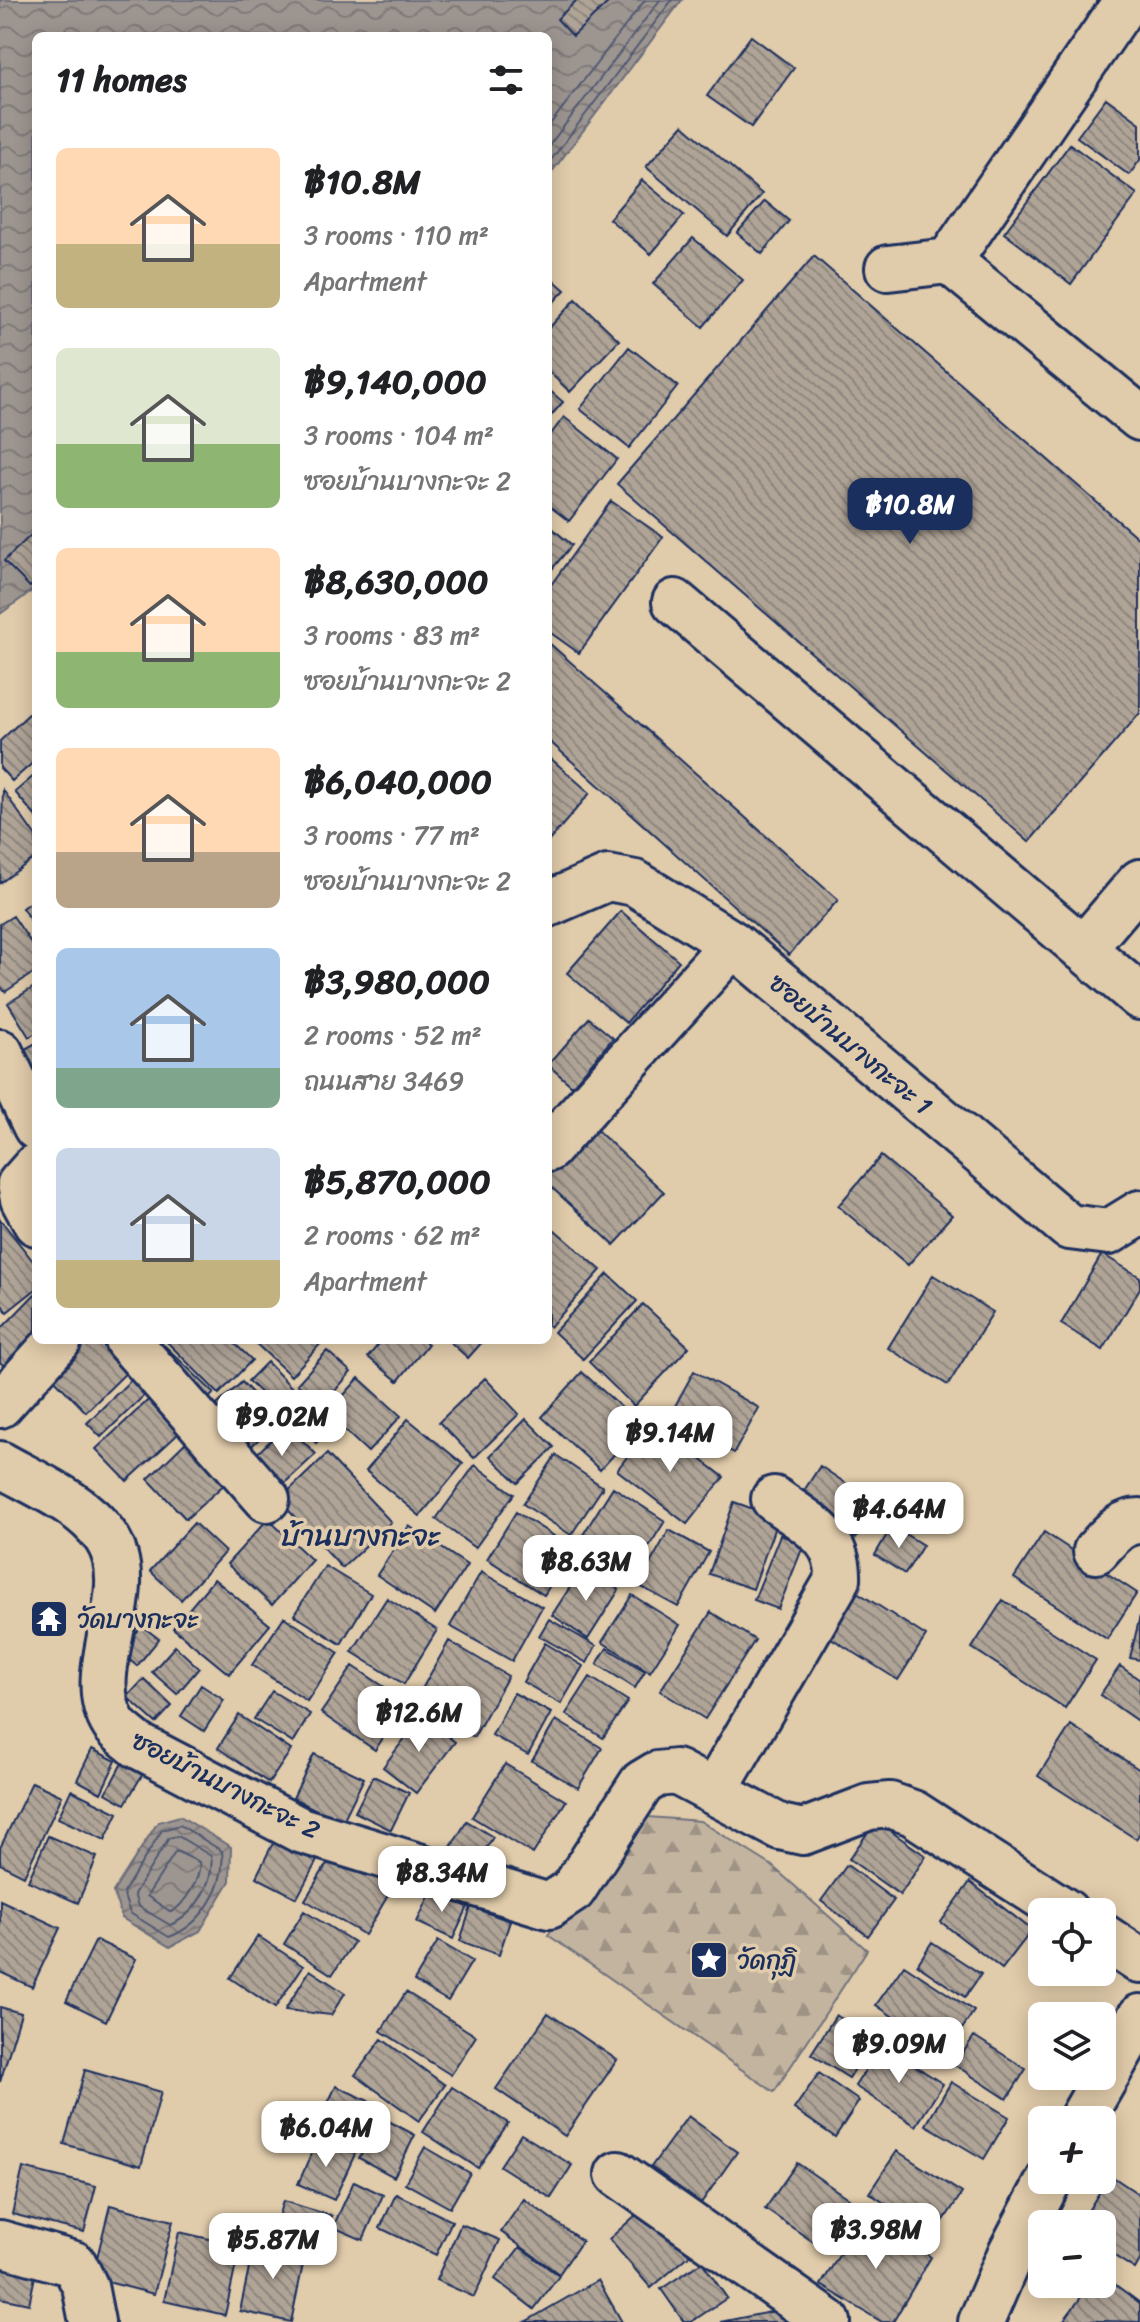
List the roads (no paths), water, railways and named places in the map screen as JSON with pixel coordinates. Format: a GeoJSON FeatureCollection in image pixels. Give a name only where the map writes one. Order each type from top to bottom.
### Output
{"type":"FeatureCollection","features":[{"type":"Feature","properties":{"kind":"street"},"geometry":{"type":"LineString","coordinates":[[949,261],[1127,0]]}},
{"type":"Feature","properties":{"kind":"street"},"geometry":{"type":"LineString","coordinates":[[888,268],[949,261],[1140,418]]}},
{"type":"Feature","properties":{"kind":"street"},"geometry":{"type":"LineString","coordinates":[[675,602],[1140,997]]}},
{"type":"Feature","properties":{"kind":"street","name":"ซอยบ้านบางกะจะ 1"},"geometry":{"type":"LineString","coordinates":[[557,887],[608,878],[635,883],[733,944],[1069,1227],[1109,1232],[1140,1213]]}},
{"type":"Feature","properties":{"kind":"street"},"geometry":{"type":"LineString","coordinates":[[1083,949],[1140,882]]}},
{"type":"Feature","properties":{"kind":"street"},"geometry":{"type":"LineString","coordinates":[[552,1145],[733,944]]}},
{"type":"Feature","properties":{"kind":"street"},"geometry":{"type":"LineString","coordinates":[[0,1052],[32,1119]]}},
{"type":"Feature","properties":{"kind":"street"},"geometry":{"type":"LineString","coordinates":[[32,1170],[20,1184],[23,1199],[32,1216]]}},
{"type":"Feature","properties":{"kind":"street"},"geometry":{"type":"LineString","coordinates":[[0,1405],[55,1344]]}},
{"type":"Feature","properties":{"kind":"street"},"geometry":{"type":"LineString","coordinates":[[131,1344],[267,1499]]}},
{"type":"Feature","properties":{"kind":"street","name":"ซอยบ้านบางกะจะ 2"},"geometry":{"type":"LineString","coordinates":[[0,1464],[83,1513],[107,1538],[119,1570],[103,1696],[114,1725],[137,1745],[300,1830],[549,1906],[573,1890],[642,1783],[657,1774],[676,1772],[780,1827],[803,1832],[869,1807],[890,1805],[913,1813],[1044,1898]]}},
{"type":"Feature","properties":{"kind":"street"},"geometry":{"type":"LineString","coordinates":[[714,1792],[838,1579],[839,1559],[827,1538],[774,1499]]}},
{"type":"Feature","properties":{"kind":"street"},"geometry":{"type":"LineString","coordinates":[[1096,1551],[1114,1531],[1131,1521],[1140,1521]]}},
{"type":"Feature","properties":{"kind":"street"},"geometry":{"type":"LineString","coordinates":[[1116,1945],[1140,1961]]}},
{"type":"Feature","properties":{"kind":"street"},"geometry":{"type":"LineString","coordinates":[[1089,2106],[1140,2017]]}},
{"type":"Feature","properties":{"kind":"street"},"geometry":{"type":"LineString","coordinates":[[618,2174],[828,2322]]}},
{"type":"Feature","properties":{"kind":"street"},"geometry":{"type":"LineString","coordinates":[[981,2322],[1011,2252],[1042,2194]]}},
{"type":"Feature","properties":{"kind":"street"},"geometry":{"type":"LineString","coordinates":[[0,2243],[74,2264],[85,2286],[92,2322]]}},
{"type":"Feature","properties":{"kind":"water"},"geometry":{"type":"Polygon","coordinates":[[[0,0],[682,0],[552,172],[552,32],[32,32],[32,591],[0,614],[0,0]]]}},
{"type":"Feature","properties":{"kind":"water"},"geometry":{"type":"Polygon","coordinates":[[[180,1816],[231,1847],[230,1881],[200,1931],[170,1947],[122,1918],[113,1892],[158,1822],[180,1816]]]}},
{"type":"Feature","properties":{"kind":"place","name":"วัดบางกะจะ"},"geometry":{"type":"Point","coordinates":[49,1619]}},
{"type":"Feature","properties":{"kind":"place","name":"วัดกุฏิ"},"geometry":{"type":"Point","coordinates":[709,1960]}},
{"type":"Feature","properties":{"kind":"district","name":"บ้านบางกะจะ"},"geometry":{"type":"Point","coordinates":[361,1536]}}]}
